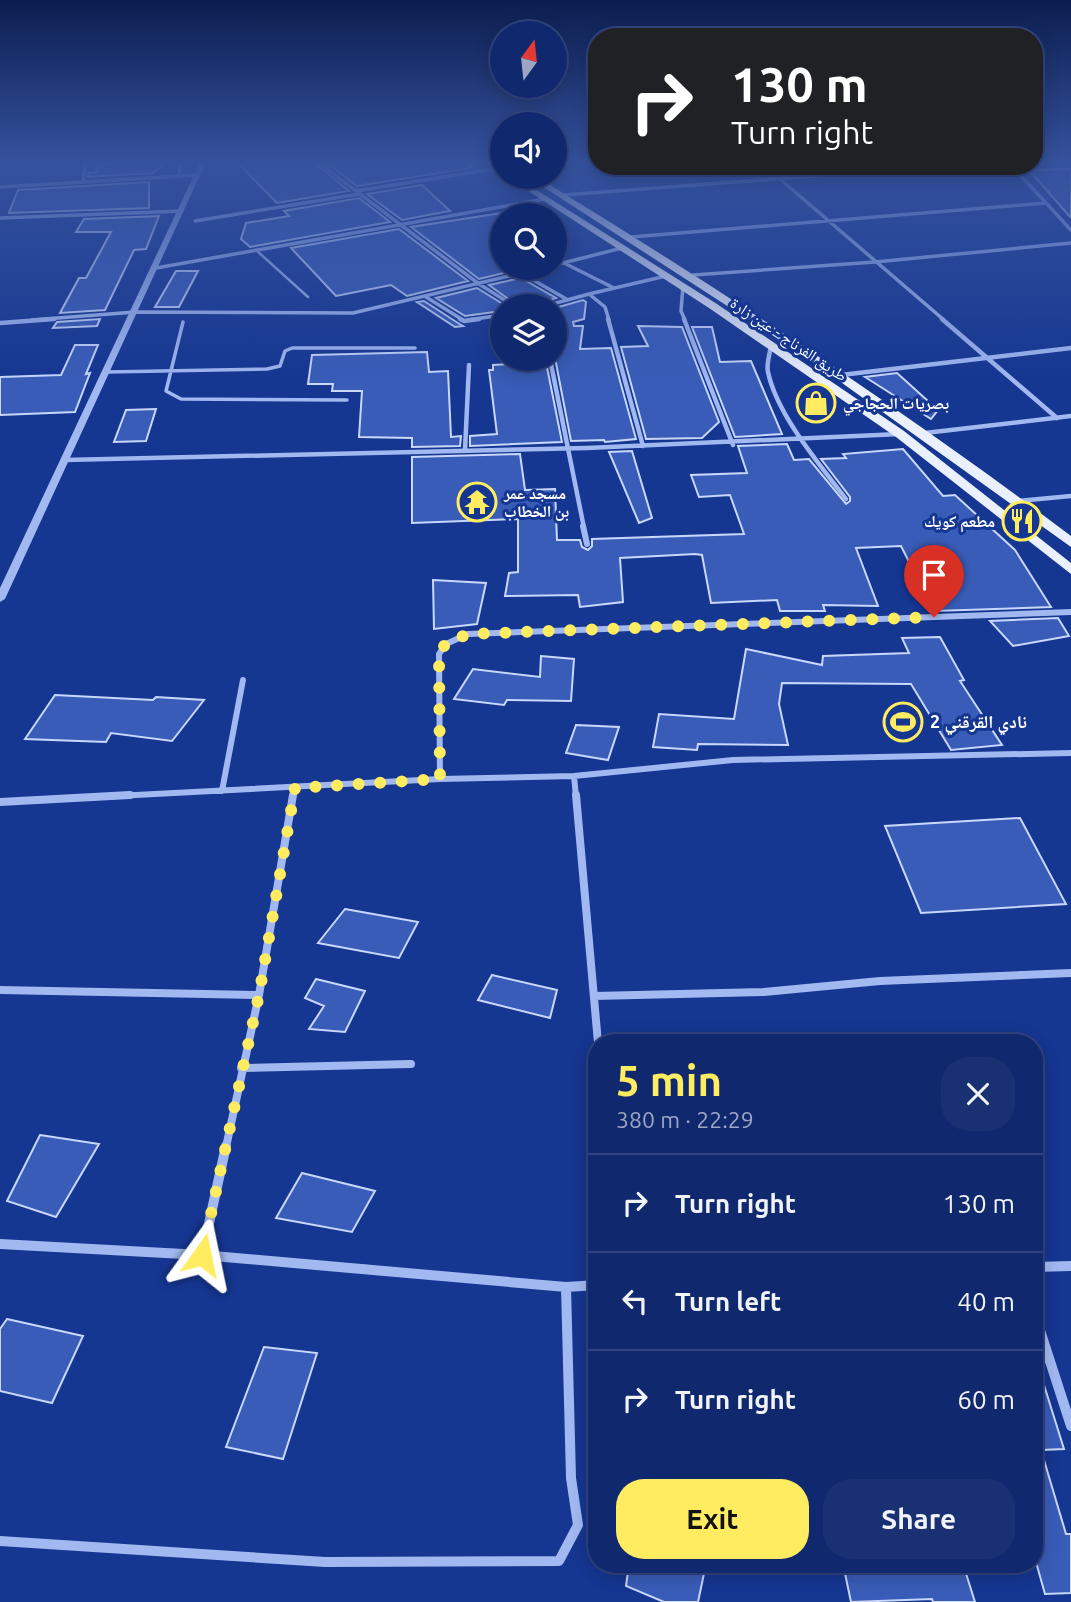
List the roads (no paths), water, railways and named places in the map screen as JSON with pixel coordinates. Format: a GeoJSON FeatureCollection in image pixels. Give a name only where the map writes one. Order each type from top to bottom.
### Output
{"type":"FeatureCollection","features":[{"type":"Feature","properties":{"kind":"main road","name":"طريق الفرناج - عين زارة"},"geometry":{"type":"LineString","coordinates":[[601,235],[683,286],[900,434],[1071,570]]}},
{"type":"Feature","properties":{"kind":"main road","name":"طريق الفرناج - عين زارة"},"geometry":{"type":"LineString","coordinates":[[627,235],[693,275],[925,433],[1071,542]]}},
{"type":"Feature","properties":{"kind":"street"},"geometry":{"type":"LineString","coordinates":[[0,599],[171,235]]}},
{"type":"Feature","properties":{"kind":"street"},"geometry":{"type":"LineString","coordinates":[[156,268],[338,235]]}},
{"type":"Feature","properties":{"kind":"street"},"geometry":{"type":"LineString","coordinates":[[417,235],[495,294]]}},
{"type":"Feature","properties":{"kind":"street"},"geometry":{"type":"LineString","coordinates":[[631,237],[659,235]]}},
{"type":"Feature","properties":{"kind":"street"},"geometry":{"type":"LineString","coordinates":[[844,235],[1057,418]]}},
{"type":"Feature","properties":{"kind":"street"},"geometry":{"type":"LineString","coordinates":[[693,275],[876,262],[1071,243]]}},
{"type":"Feature","properties":{"kind":"street"},"geometry":{"type":"LineString","coordinates":[[567,262],[622,248]]}},
{"type":"Feature","properties":{"kind":"street"},"geometry":{"type":"LineString","coordinates":[[567,265],[615,289]]}},
{"type":"Feature","properties":{"kind":"street"},"geometry":{"type":"LineString","coordinates":[[533,280],[568,300],[666,276]]}},
{"type":"Feature","properties":{"kind":"street"},"geometry":{"type":"LineString","coordinates":[[0,323],[135,312],[353,313],[494,280]]}},
{"type":"Feature","properties":{"kind":"street"},"geometry":{"type":"LineString","coordinates":[[683,286],[681,311],[733,444]]}},
{"type":"Feature","properties":{"kind":"street"},"geometry":{"type":"LineString","coordinates":[[589,294],[601,302],[608,314],[643,446]]}},
{"type":"Feature","properties":{"kind":"street"},"geometry":{"type":"LineString","coordinates":[[426,297],[464,321],[490,317]]}},
{"type":"Feature","properties":{"kind":"street"},"geometry":{"type":"LineString","coordinates":[[771,345],[767,369],[771,382],[800,440],[846,499]]}},
{"type":"Feature","properties":{"kind":"street"},"geometry":{"type":"LineString","coordinates":[[841,375],[1071,348]]}},
{"type":"Feature","properties":{"kind":"street"},"geometry":{"type":"LineString","coordinates":[[465,450],[469,365]]}},
{"type":"Feature","properties":{"kind":"street"},"geometry":{"type":"LineString","coordinates":[[552,371],[587,544]]}},
{"type":"Feature","properties":{"kind":"street"},"geometry":{"type":"LineString","coordinates":[[925,433],[1071,416]]}},
{"type":"Feature","properties":{"kind":"street"},"geometry":{"type":"LineString","coordinates":[[65,460],[568,450],[900,434]]}},
{"type":"Feature","properties":{"kind":"street"},"geometry":{"type":"LineString","coordinates":[[1018,502],[1071,496]]}},
{"type":"Feature","properties":{"kind":"street"},"geometry":{"type":"LineString","coordinates":[[440,779],[439,654],[446,643],[468,634],[1071,612]]}},
{"type":"Feature","properties":{"kind":"street"},"geometry":{"type":"LineString","coordinates":[[222,791],[243,680]]}},
{"type":"Feature","properties":{"kind":"street"},"geometry":{"type":"LineString","coordinates":[[0,802],[440,779],[574,776],[733,760],[1071,753]]}},
{"type":"Feature","properties":{"kind":"street"},"geometry":{"type":"LineString","coordinates":[[574,776],[597,1034]]}},
{"type":"Feature","properties":{"kind":"street"},"geometry":{"type":"LineString","coordinates":[[202,1255],[259,995],[295,788]]}},
{"type":"Feature","properties":{"kind":"street"},"geometry":{"type":"LineString","coordinates":[[594,996],[764,992],[892,980],[1071,973]]}},
{"type":"Feature","properties":{"kind":"street"},"geometry":{"type":"LineString","coordinates":[[0,990],[259,995]]}},
{"type":"Feature","properties":{"kind":"street"},"geometry":{"type":"LineString","coordinates":[[241,1068],[411,1064]]}},
{"type":"Feature","properties":{"kind":"street"},"geometry":{"type":"LineString","coordinates":[[0,1244],[202,1255],[566,1287],[588,1286]]}},
{"type":"Feature","properties":{"kind":"street"},"geometry":{"type":"LineString","coordinates":[[1043,1267],[1071,1266]]}},
{"type":"Feature","properties":{"kind":"street"},"geometry":{"type":"LineString","coordinates":[[0,1541],[325,1562],[559,1561],[578,1525],[571,1478],[566,1287]]}},
{"type":"Feature","properties":{"kind":"street"},"geometry":{"type":"LineString","coordinates":[[1043,1340],[1071,1426]]}},
{"type":"Feature","properties":{"kind":"lane"},"geometry":{"type":"LineString","coordinates":[[256,250],[308,297]]}},
{"type":"Feature","properties":{"kind":"lane"},"geometry":{"type":"LineString","coordinates":[[183,322],[166,391],[181,399],[347,400]]}},
{"type":"Feature","properties":{"kind":"lane"},"geometry":{"type":"LineString","coordinates":[[107,372],[275,368],[280,366],[285,351],[292,348],[415,348]]}},
{"type":"Feature","properties":{"kind":"place","name":"بصريات الحجاجي"},"geometry":{"type":"Point","coordinates":[816,403]}},
{"type":"Feature","properties":{"kind":"place","name":"مسجد عمر بن الخطاب"},"geometry":{"type":"Point","coordinates":[477,502]}},
{"type":"Feature","properties":{"kind":"place","name":"مطعم كويك"},"geometry":{"type":"Point","coordinates":[1022,521]}},
{"type":"Feature","properties":{"kind":"place","name":"نادي القرقني 2"},"geometry":{"type":"Point","coordinates":[903,722]}}]}
